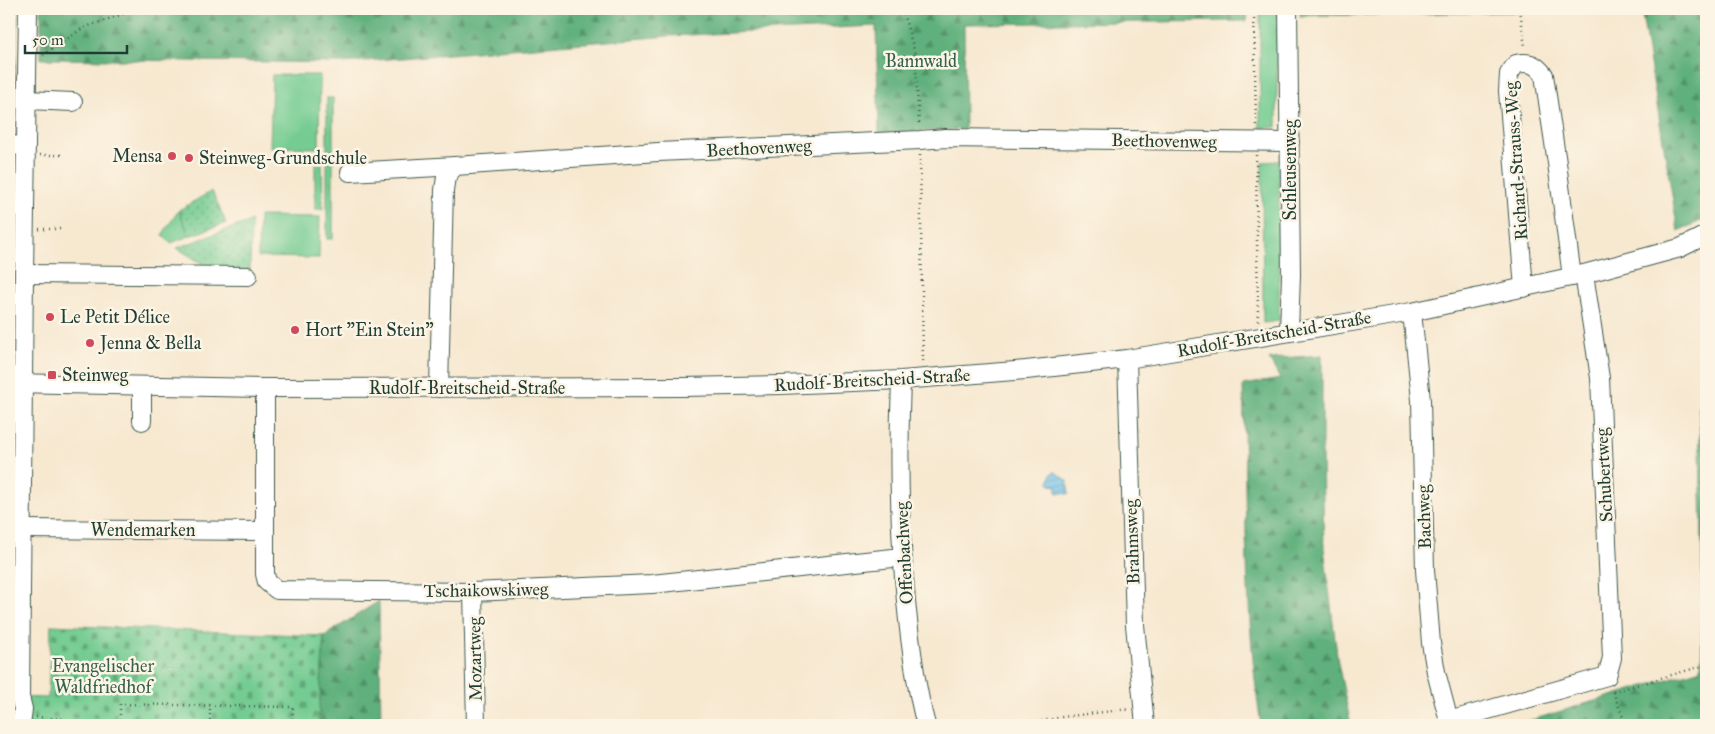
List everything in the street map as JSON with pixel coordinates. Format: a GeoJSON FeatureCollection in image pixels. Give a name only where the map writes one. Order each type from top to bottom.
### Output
{"type":"FeatureCollection","features":[{"type":"Feature","properties":{"kind":"street"},"geometry":{"type":"LineString","coordinates":[[22,720],[18,536],[30,431],[16,383],[24,274],[24,149],[27,100],[28,9]]}},
{"type":"Feature","properties":{"kind":"street","name":"Schleusenweg"},"geometry":{"type":"LineString","coordinates":[[1288,9],[1291,275],[1289,331]]}},
{"type":"Feature","properties":{"kind":"street","name":"Richard-Strauss-Weg"},"geometry":{"type":"LineString","coordinates":[[1524,288],[1508,91],[1509,74],[1516,64],[1526,61],[1537,66],[1544,75],[1557,163],[1578,275]]}},
{"type":"Feature","properties":{"kind":"street"},"geometry":{"type":"LineString","coordinates":[[27,100],[73,102]]}},
{"type":"Feature","properties":{"kind":"street","name":"Beethovenweg"},"geometry":{"type":"LineString","coordinates":[[350,172],[658,152],[946,138],[1290,142]]}},
{"type":"Feature","properties":{"kind":"street"},"geometry":{"type":"LineString","coordinates":[[439,388],[444,190],[446,177],[455,166]]}},
{"type":"Feature","properties":{"kind":"street","name":"Rudolf-Breitscheid-Straße"},"geometry":{"type":"LineString","coordinates":[[16,383],[265,388],[780,386],[901,380],[1026,370],[1127,359],[1412,312],[1578,275],[1680,248],[1706,235]]}},
{"type":"Feature","properties":{"kind":"street"},"geometry":{"type":"LineString","coordinates":[[24,274],[248,276]]}},
{"type":"Feature","properties":{"kind":"street","name":"Schubertweg"},"geometry":{"type":"LineString","coordinates":[[1449,722],[1607,676],[1612,658],[1600,378],[1578,275]]}},
{"type":"Feature","properties":{"kind":"street","name":"Bachweg"},"geometry":{"type":"LineString","coordinates":[[1412,312],[1421,400],[1425,570],[1436,672],[1449,722]]}},
{"type":"Feature","properties":{"kind":"street","name":"Brahmsweg"},"geometry":{"type":"LineString","coordinates":[[1127,359],[1134,625],[1145,725]]}},
{"type":"Feature","properties":{"kind":"street","name":"Offenbachweg"},"geometry":{"type":"LineString","coordinates":[[901,380],[899,448],[902,557],[910,638],[922,724]]}},
{"type":"Feature","properties":{"kind":"street"},"geometry":{"type":"LineString","coordinates":[[142,386],[142,421]]}},
{"type":"Feature","properties":{"kind":"street","name":"Tschaikowskiweg"},"geometry":{"type":"LineString","coordinates":[[265,388],[264,574],[267,582],[277,590],[474,592],[652,584],[902,557]]}},
{"type":"Feature","properties":{"kind":"street","name":"Wendemarken"},"geometry":{"type":"LineString","coordinates":[[18,536],[264,531]]}},
{"type":"Feature","properties":{"kind":"street","name":"Mozartweg"},"geometry":{"type":"LineString","coordinates":[[474,592],[476,725]]}},
{"type":"Feature","properties":{"kind":"path"},"geometry":{"type":"LineString","coordinates":[[38,59],[83,28],[137,9]]}},
{"type":"Feature","properties":{"kind":"path"},"geometry":{"type":"LineString","coordinates":[[902,9],[915,53],[920,140],[924,366]]}},
{"type":"Feature","properties":{"kind":"path"},"geometry":{"type":"LineString","coordinates":[[1254,9],[1258,327]]}},
{"type":"Feature","properties":{"kind":"path"},"geometry":{"type":"LineString","coordinates":[[1520,9],[1526,61]]}},
{"type":"Feature","properties":{"kind":"path"},"geometry":{"type":"LineString","coordinates":[[24,149],[64,155]]}},
{"type":"Feature","properties":{"kind":"path"},"geometry":{"type":"LineString","coordinates":[[35,229],[63,229]]}},
{"type":"Feature","properties":{"kind":"path"},"geometry":{"type":"LineString","coordinates":[[1626,725],[1613,692],[1706,665]]}},
{"type":"Feature","properties":{"kind":"path"},"geometry":{"type":"LineString","coordinates":[[120,725],[120,704],[293,707],[292,725]]}},
{"type":"Feature","properties":{"kind":"path"},"geometry":{"type":"LineString","coordinates":[[210,705],[210,725]]}},
{"type":"Feature","properties":{"kind":"path"},"geometry":{"type":"LineString","coordinates":[[1022,725],[1062,717],[1143,707]]}},
{"type":"Feature","properties":{"kind":"path"},"geometry":{"type":"LineString","coordinates":[[22,720],[64,719]]}},
{"type":"Feature","properties":{"kind":"green space"},"geometry":{"type":"Polygon","coordinates":[[[9,9],[16,9],[15,142],[9,142],[9,9]]]}},
{"type":"Feature","properties":{"kind":"green space","name":"Bannwald"},"geometry":{"type":"Polygon","coordinates":[[[41,9],[1248,9],[1247,21],[964,24],[965,129],[879,133],[876,26],[669,36],[341,63],[41,59],[41,9]]]}},
{"type":"Feature","properties":{"kind":"green space"},"geometry":{"type":"Polygon","coordinates":[[[1260,9],[1277,9],[1277,127],[1260,128],[1260,9]]]}},
{"type":"Feature","properties":{"kind":"green space"},"geometry":{"type":"Polygon","coordinates":[[[1300,9],[1553,9],[1522,12],[1300,16],[1300,9]]]}},
{"type":"Feature","properties":{"kind":"green space"},"geometry":{"type":"Polygon","coordinates":[[[1641,9],[1704,9],[1706,26],[1706,219],[1678,231],[1641,9]]]}},
{"type":"Feature","properties":{"kind":"green space"},"geometry":{"type":"Polygon","coordinates":[[[272,75],[320,75],[319,148],[270,147],[272,75]]]}},
{"type":"Feature","properties":{"kind":"green space"},"geometry":{"type":"Polygon","coordinates":[[[327,98],[333,98],[333,239],[327,239],[327,98]]]}},
{"type":"Feature","properties":{"kind":"green space"},"geometry":{"type":"Polygon","coordinates":[[[1279,161],[1279,321],[1263,323],[1262,162],[1279,161]]]}},
{"type":"Feature","properties":{"kind":"green space"},"geometry":{"type":"Polygon","coordinates":[[[315,164],[322,164],[323,209],[315,209],[315,164]]]}},
{"type":"Feature","properties":{"kind":"green space"},"geometry":{"type":"Polygon","coordinates":[[[212,191],[226,223],[189,236],[179,210],[212,191]]]}},
{"type":"Feature","properties":{"kind":"green space"},"geometry":{"type":"Polygon","coordinates":[[[179,210],[189,236],[171,243],[162,235],[179,210]]]}},
{"type":"Feature","properties":{"kind":"green space"},"geometry":{"type":"Polygon","coordinates":[[[259,216],[320,217],[319,258],[258,257],[259,216]]]}},
{"type":"Feature","properties":{"kind":"green space"},"geometry":{"type":"Polygon","coordinates":[[[251,221],[250,270],[212,270],[177,248],[251,221]]]}},
{"type":"Feature","properties":{"kind":"green space"},"geometry":{"type":"Polygon","coordinates":[[[1322,355],[1324,548],[1338,663],[1351,725],[1261,725],[1251,641],[1243,385],[1280,379],[1269,359],[1322,355]]]}},
{"type":"Feature","properties":{"kind":"green space"},"geometry":{"type":"Polygon","coordinates":[[[1699,407],[1706,408],[1706,725],[1515,725],[1701,669],[1702,571],[1699,407]]]}},
{"type":"Feature","properties":{"kind":"green space"},"geometry":{"type":"Polygon","coordinates":[[[379,601],[381,725],[318,725],[324,636],[379,601]]]}},
{"type":"Feature","properties":{"kind":"green space","name":"Evangelischer Waldfriedhof"},"geometry":{"type":"Polygon","coordinates":[[[51,625],[324,636],[318,725],[9,725],[9,697],[48,698],[51,625]]]}},
{"type":"Feature","properties":{"kind":"water"},"geometry":{"type":"Polygon","coordinates":[[[1055,472],[1067,480],[1069,494],[1057,493],[1057,486],[1049,483],[1051,474],[1055,472]]]}},
{"type":"Feature","properties":{"kind":"place","name":"Mensa"},"geometry":{"type":"Point","coordinates":[172,156]}},
{"type":"Feature","properties":{"kind":"place","name":"Steinweg-Grundschule"},"geometry":{"type":"Point","coordinates":[189,158]}},
{"type":"Feature","properties":{"kind":"place","name":"Le Petit Délice"},"geometry":{"type":"Point","coordinates":[50,317]}},
{"type":"Feature","properties":{"kind":"place","name":"Hort \"Ein Stein\""},"geometry":{"type":"Point","coordinates":[295,330]}},
{"type":"Feature","properties":{"kind":"place","name":"Jenna & Bella"},"geometry":{"type":"Point","coordinates":[90,343]}},
{"type":"Feature","properties":{"kind":"place","name":"Steinweg"},"geometry":{"type":"Point","coordinates":[52,375]}}]}
